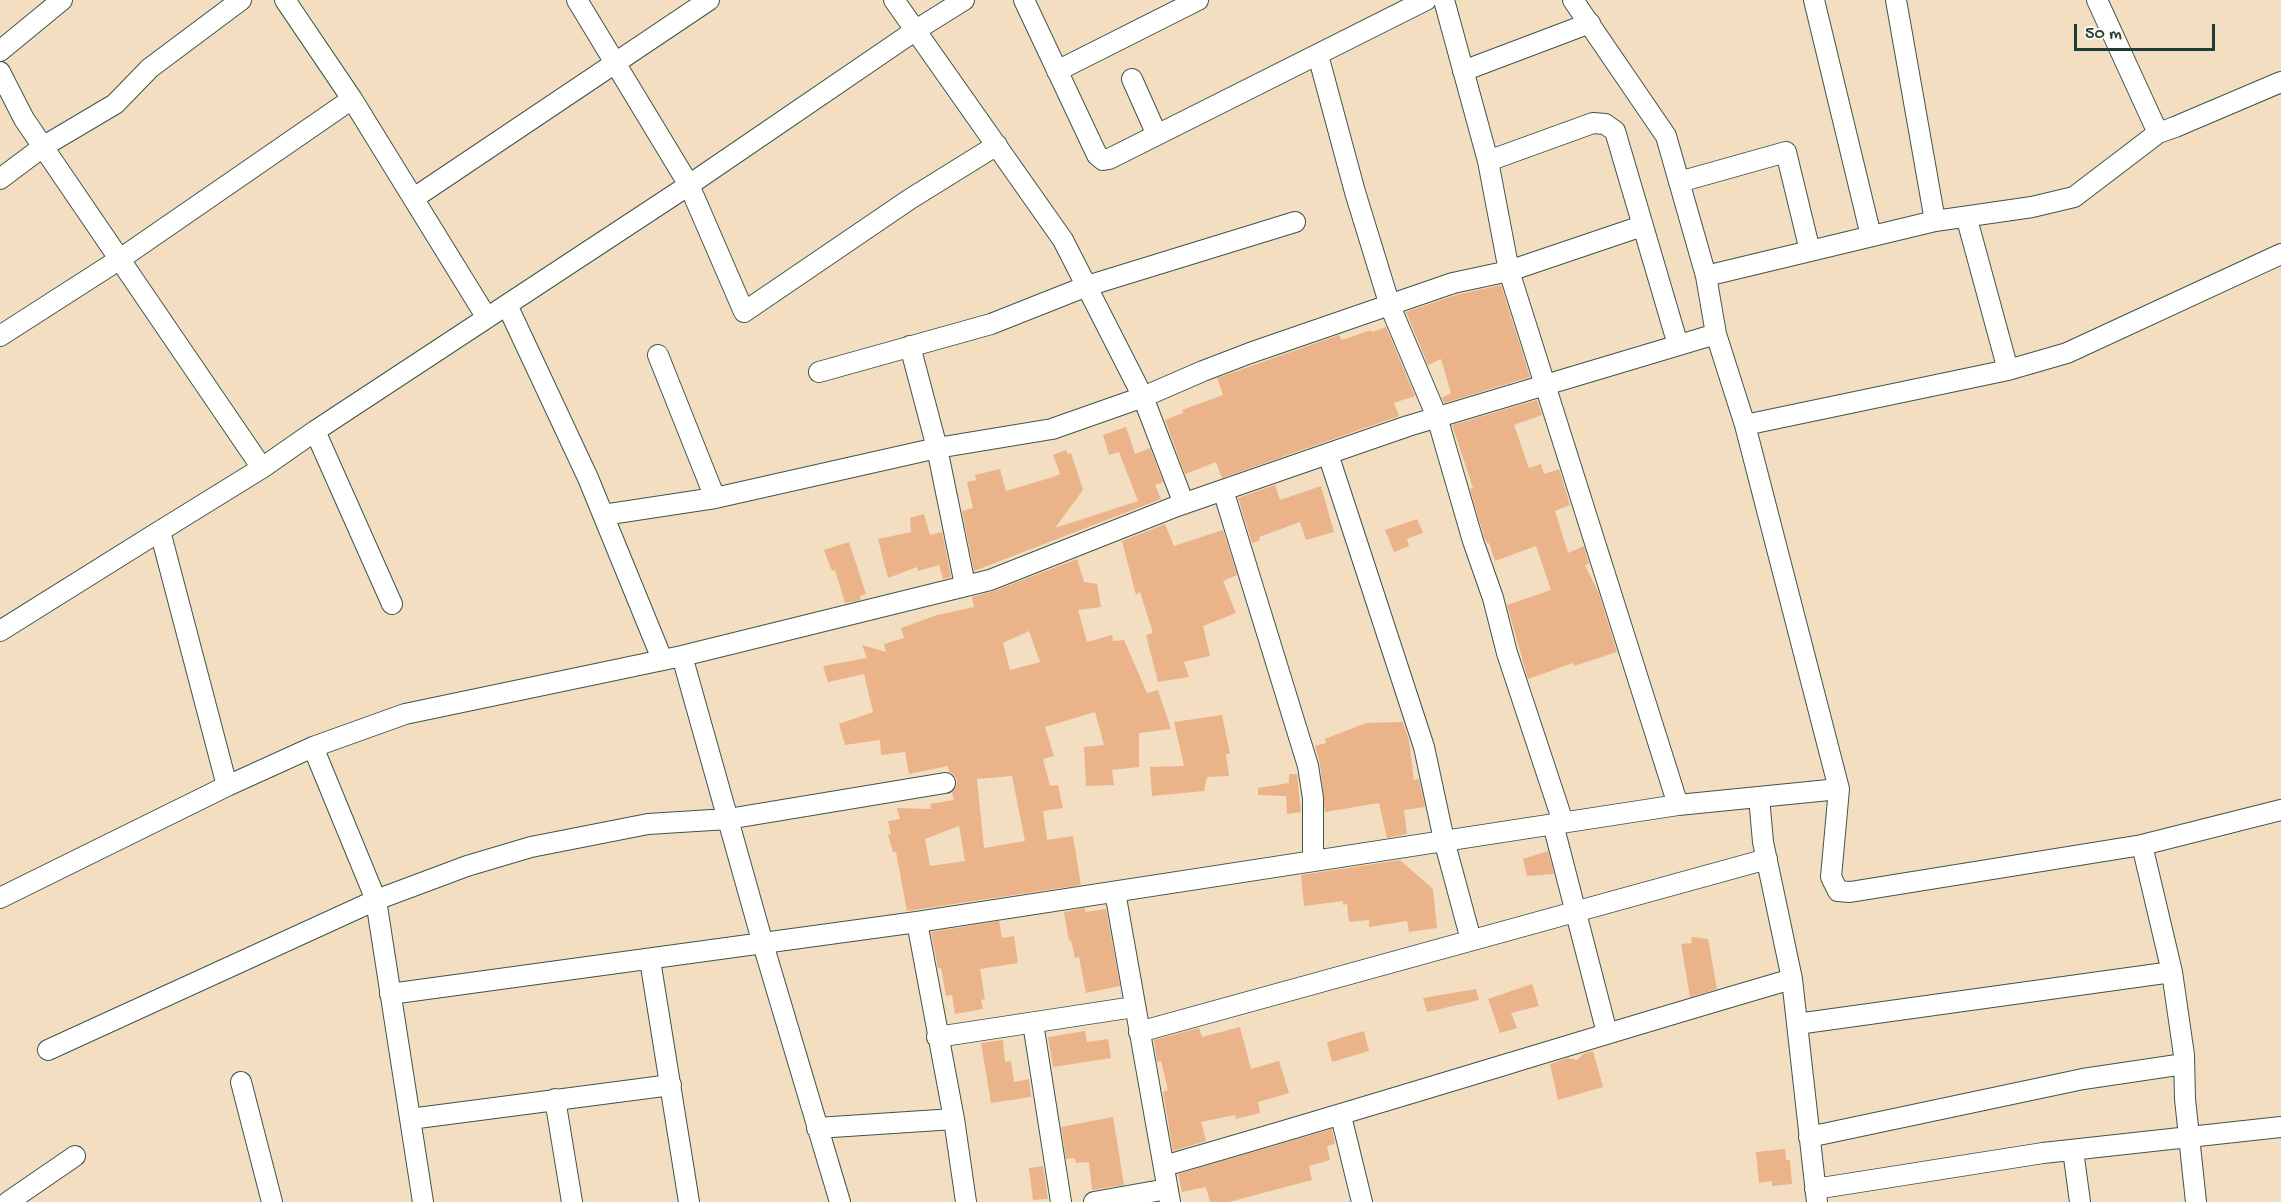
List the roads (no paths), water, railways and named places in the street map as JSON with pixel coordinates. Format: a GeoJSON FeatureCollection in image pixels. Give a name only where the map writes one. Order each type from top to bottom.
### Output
{"type":"FeatureCollection","features":[{"type":"Feature","properties":{"kind":"street"},"geometry":{"type":"LineString","coordinates":[[0,51],[62,0]]}},
{"type":"Feature","properties":{"kind":"street"},"geometry":{"type":"LineString","coordinates":[[0,179],[44,146],[115,104],[150,68],[241,0]]}},
{"type":"Feature","properties":{"kind":"street"},"geometry":{"type":"LineString","coordinates":[[285,0],[352,99],[487,318]]}},
{"type":"Feature","properties":{"kind":"street"},"geometry":{"type":"LineString","coordinates":[[577,0],[689,185],[744,312],[910,199],[997,145]]}},
{"type":"Feature","properties":{"kind":"street"},"geometry":{"type":"LineString","coordinates":[[414,198],[709,0]]}},
{"type":"Feature","properties":{"kind":"street"},"geometry":{"type":"LineString","coordinates":[[894,0],[1063,240],[1143,397],[1184,504]]}},
{"type":"Feature","properties":{"kind":"street"},"geometry":{"type":"LineString","coordinates":[[0,631],[262,468],[964,0]]}},
{"type":"Feature","properties":{"kind":"street"},"geometry":{"type":"LineString","coordinates":[[1024,0],[1097,155],[1103,160],[1318,55],[1395,7],[1426,0]]}},
{"type":"Feature","properties":{"kind":"street"},"geometry":{"type":"LineString","coordinates":[[1057,71],[1198,0]]}},
{"type":"Feature","properties":{"kind":"street"},"geometry":{"type":"LineString","coordinates":[[1444,0],[1488,161],[1509,271],[1678,805]]}},
{"type":"Feature","properties":{"kind":"street"},"geometry":{"type":"LineString","coordinates":[[1573,0],[1666,136],[1706,276],[1716,334],[1745,425],[1839,789],[1831,877],[1838,891],[1851,892],[2142,844],[2281,810]]}},
{"type":"Feature","properties":{"kind":"street"},"geometry":{"type":"LineString","coordinates":[[1814,0],[1871,236]]}},
{"type":"Feature","properties":{"kind":"street"},"geometry":{"type":"LineString","coordinates":[[1896,0],[1935,221]]}},
{"type":"Feature","properties":{"kind":"street"},"geometry":{"type":"LineString","coordinates":[[2097,0],[2158,133]]}},
{"type":"Feature","properties":{"kind":"street"},"geometry":{"type":"LineString","coordinates":[[1463,71],[1590,23]]}},
{"type":"Feature","properties":{"kind":"street"},"geometry":{"type":"LineString","coordinates":[[1318,55],[1355,192],[1390,306],[1437,417],[1473,541],[1493,598],[1558,823],[1575,910],[1607,1033]]}},
{"type":"Feature","properties":{"kind":"street"},"geometry":{"type":"LineString","coordinates":[[0,72],[24,119],[262,468]]}},
{"type":"Feature","properties":{"kind":"street"},"geometry":{"type":"LineString","coordinates":[[1132,79],[1157,135]]}},
{"type":"Feature","properties":{"kind":"street"},"geometry":{"type":"LineString","coordinates":[[1706,276],[1935,221],[2032,207],[2074,198],[2158,133],[2281,82]]}},
{"type":"Feature","properties":{"kind":"street"},"geometry":{"type":"LineString","coordinates":[[0,336],[120,259],[352,99]]}},
{"type":"Feature","properties":{"kind":"street"},"geometry":{"type":"LineString","coordinates":[[1488,161],[1593,123],[1605,124],[1615,131],[1678,345]]}},
{"type":"Feature","properties":{"kind":"street"},"geometry":{"type":"LineString","coordinates":[[1679,182],[1786,152],[1809,251]]}},
{"type":"Feature","properties":{"kind":"street"},"geometry":{"type":"LineString","coordinates":[[1965,218],[2008,370]]}},
{"type":"Feature","properties":{"kind":"street"},"geometry":{"type":"LineString","coordinates":[[819,372],[991,324],[1087,286],[1295,222]]}},
{"type":"Feature","properties":{"kind":"street"},"geometry":{"type":"LineString","coordinates":[[603,515],[715,498],[937,448],[1052,429],[1143,397],[1203,370],[1453,283],[1509,271],[1642,226]]}},
{"type":"Feature","properties":{"kind":"street"},"geometry":{"type":"LineString","coordinates":[[1745,425],[2008,370],[2067,353],[2281,254]]}},
{"type":"Feature","properties":{"kind":"street"},"geometry":{"type":"LineString","coordinates":[[507,305],[588,478],[662,659]]}},
{"type":"Feature","properties":{"kind":"street"},"geometry":{"type":"LineString","coordinates":[[0,898],[227,786],[313,747],[405,714],[682,656],[990,580],[1184,504],[1328,453],[1437,417],[1716,334]]}},
{"type":"Feature","properties":{"kind":"street"},"geometry":{"type":"LineString","coordinates":[[910,346],[937,448],[965,585]]}},
{"type":"Feature","properties":{"kind":"street"},"geometry":{"type":"LineString","coordinates":[[658,355],[715,498]]}},
{"type":"Feature","properties":{"kind":"street"},"geometry":{"type":"LineString","coordinates":[[315,431],[392,604]]}},
{"type":"Feature","properties":{"kind":"street"},"geometry":{"type":"LineString","coordinates":[[1328,453],[1424,747],[1444,840],[1471,940]]}},
{"type":"Feature","properties":{"kind":"street"},"geometry":{"type":"LineString","coordinates":[[1223,490],[1308,766],[1313,798],[1313,860]]}},
{"type":"Feature","properties":{"kind":"street"},"geometry":{"type":"LineString","coordinates":[[160,531],[227,786]]}},
{"type":"Feature","properties":{"kind":"street"},"geometry":{"type":"LineString","coordinates":[[682,656],[763,944],[840,1202]]}},
{"type":"Feature","properties":{"kind":"street"},"geometry":{"type":"LineString","coordinates":[[313,747],[376,900],[423,1202]]}},
{"type":"Feature","properties":{"kind":"street"},"geometry":{"type":"LineString","coordinates":[[48,1050],[376,900],[467,866],[531,848],[648,824],[728,819],[945,783]]}},
{"type":"Feature","properties":{"kind":"street"},"geometry":{"type":"LineString","coordinates":[[390,994],[917,922],[1678,805],[1839,789]]}},
{"type":"Feature","properties":{"kind":"street"},"geometry":{"type":"LineString","coordinates":[[1760,797],[1763,842],[1792,979],[1816,1196],[2043,1153],[2281,1127]]}},
{"type":"Feature","properties":{"kind":"street"},"geometry":{"type":"LineString","coordinates":[[2142,844],[2172,972],[2184,1064],[2196,1202]]}},
{"type":"Feature","properties":{"kind":"street"},"geometry":{"type":"LineString","coordinates":[[1139,1032],[1575,910],[1767,859]]}},
{"type":"Feature","properties":{"kind":"street"},"geometry":{"type":"LineString","coordinates":[[1094,1202],[1169,1195],[1115,892]]}},
{"type":"Feature","properties":{"kind":"street"},"geometry":{"type":"LineString","coordinates":[[917,922],[954,1119],[966,1202]]}},
{"type":"Feature","properties":{"kind":"street"},"geometry":{"type":"LineString","coordinates":[[650,960],[689,1202]]}},
{"type":"Feature","properties":{"kind":"street"},"geometry":{"type":"LineString","coordinates":[[1797,1024],[2172,972]]}},
{"type":"Feature","properties":{"kind":"street"},"geometry":{"type":"LineString","coordinates":[[1164,1166],[1341,1116],[1607,1033],[1792,979]]}},
{"type":"Feature","properties":{"kind":"street"},"geometry":{"type":"LineString","coordinates":[[937,1037],[1134,1007]]}},
{"type":"Feature","properties":{"kind":"street"},"geometry":{"type":"LineString","coordinates":[[1033,1023],[1061,1202]]}},
{"type":"Feature","properties":{"kind":"street"},"geometry":{"type":"LineString","coordinates":[[1809,1137],[2083,1079],[2184,1064]]}},
{"type":"Feature","properties":{"kind":"street"},"geometry":{"type":"LineString","coordinates":[[242,1082],[272,1202]]}},
{"type":"Feature","properties":{"kind":"street"},"geometry":{"type":"LineString","coordinates":[[410,1119],[671,1085]]}},
{"type":"Feature","properties":{"kind":"street"},"geometry":{"type":"LineString","coordinates":[[555,1099],[572,1202]]}},
{"type":"Feature","properties":{"kind":"street"},"geometry":{"type":"LineString","coordinates":[[1341,1116],[1362,1202]]}},
{"type":"Feature","properties":{"kind":"street"},"geometry":{"type":"LineString","coordinates":[[817,1128],[954,1119]]}},
{"type":"Feature","properties":{"kind":"street"},"geometry":{"type":"LineString","coordinates":[[2073,1150],[2080,1202]]}},
{"type":"Feature","properties":{"kind":"street"},"geometry":{"type":"LineString","coordinates":[[8,1202],[75,1156]]}}]}
